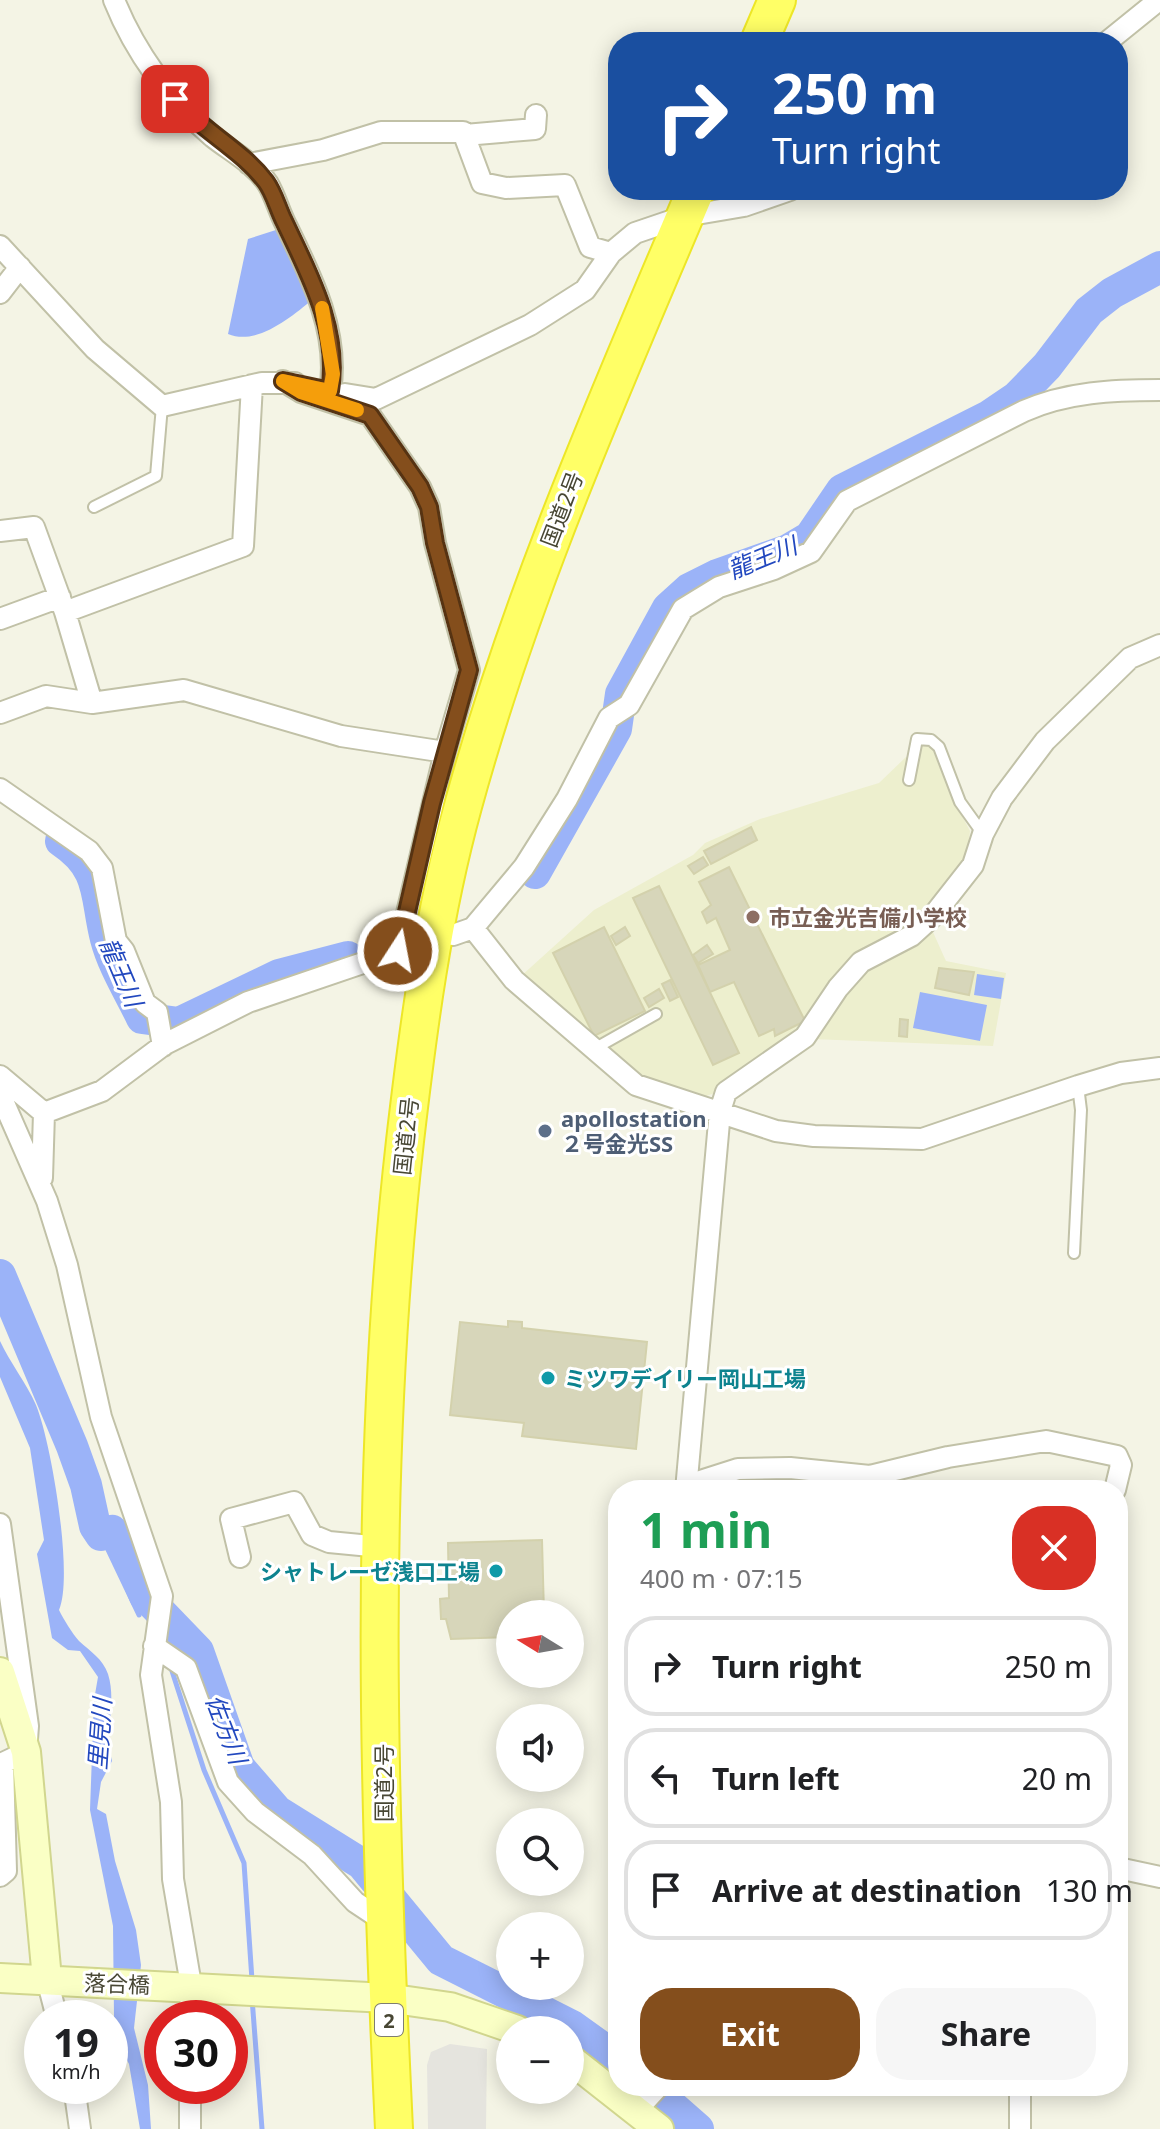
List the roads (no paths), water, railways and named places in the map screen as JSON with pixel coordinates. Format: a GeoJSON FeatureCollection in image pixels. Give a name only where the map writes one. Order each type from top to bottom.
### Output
{"type":"FeatureCollection","features":[{"type":"Feature","properties":{"kind":"highway"},"geometry":{"type":"LineString","coordinates":[[763,32],[777,0]]}},
{"type":"Feature","properties":{"kind":"highway","name":"国道2号"},"geometry":{"type":"LineString","coordinates":[[394,2129],[384,1904],[381,1547],[392,1253],[414,1064],[438,917],[459,824],[512,642],[550,536],[691,203]]}},
{"type":"Feature","properties":{"kind":"street"},"geometry":{"type":"LineString","coordinates":[[114,0],[133,40],[159,80],[192,118],[249,164],[268,184],[319,294],[333,374],[330,391]]}},
{"type":"Feature","properties":{"kind":"street"},"geometry":{"type":"LineString","coordinates":[[1119,32],[1159,0]]}},
{"type":"Feature","properties":{"kind":"street"},"geometry":{"type":"LineString","coordinates":[[249,164],[332,148],[381,132],[445,130],[465,135],[535,129],[536,115]]}},
{"type":"Feature","properties":{"kind":"street"},"geometry":{"type":"LineString","coordinates":[[465,135],[476,175],[482,183],[506,188],[565,185],[590,247],[611,253]]}},
{"type":"Feature","properties":{"kind":"street"},"geometry":{"type":"LineString","coordinates":[[0,246],[95,349],[162,406],[283,381],[369,400],[391,393],[569,304],[585,290],[611,253],[635,233],[691,203],[744,206],[761,200]]}},
{"type":"Feature","properties":{"kind":"street"},"geometry":{"type":"LineString","coordinates":[[0,293],[20,267]]}},
{"type":"Feature","properties":{"kind":"street"},"geometry":{"type":"LineString","coordinates":[[44,1113],[102,1091],[161,1040],[248,1002],[398,951],[445,752],[469,670],[438,556],[429,507],[420,487],[370,415],[301,392],[283,381]]}},
{"type":"Feature","properties":{"kind":"street"},"geometry":{"type":"LineString","coordinates":[[0,619],[62,604],[243,546],[252,385]]}},
{"type":"Feature","properties":{"kind":"street"},"geometry":{"type":"LineString","coordinates":[[1160,390],[1117,390],[1052,398],[847,501],[811,552],[774,569],[719,587],[683,609],[629,705],[609,718],[567,799],[524,867],[463,932],[636,1085],[776,1131],[814,1136],[922,1139],[1121,1073],[1160,1068]]}},
{"type":"Feature","properties":{"kind":"street"},"geometry":{"type":"LineString","coordinates":[[0,531],[34,527],[62,604],[92,703]]}},
{"type":"Feature","properties":{"kind":"street"},"geometry":{"type":"LineString","coordinates":[[688,1480],[720,1111],[726,1092],[805,1037],[838,988],[861,962],[911,936],[933,916],[973,865],[983,834],[1002,798],[1045,741],[1130,658],[1160,645]]}},
{"type":"Feature","properties":{"kind":"street"},"geometry":{"type":"LineString","coordinates":[[0,713],[46,696],[92,703],[184,690],[341,736],[445,752]]}},
{"type":"Feature","properties":{"kind":"street"},"geometry":{"type":"LineString","coordinates":[[0,789],[89,851],[102,868],[116,941],[128,960],[145,1003],[157,1012],[161,1040]]}},
{"type":"Feature","properties":{"kind":"street"},"geometry":{"type":"LineString","coordinates":[[0,1076],[44,1113]]}},
{"type":"Feature","properties":{"kind":"street"},"geometry":{"type":"LineString","coordinates":[[0,1094],[42,1186],[67,1265],[101,1417],[162,1596],[151,1675],[171,1802],[179,1985],[184,2000]]}},
{"type":"Feature","properties":{"kind":"street"},"geometry":{"type":"LineString","coordinates":[[42,1186],[44,1113]]}},
{"type":"Feature","properties":{"kind":"street"},"geometry":{"type":"LineString","coordinates":[[708,1480],[738,1469],[790,1468],[870,1476],[948,1457],[1046,1441],[1117,1456],[1121,1465],[1117,1480]]}},
{"type":"Feature","properties":{"kind":"street"},"geometry":{"type":"LineString","coordinates":[[240,1557],[231,1519],[294,1502],[312,1535],[329,1542],[381,1547]]}},
{"type":"Feature","properties":{"kind":"street"},"geometry":{"type":"LineString","coordinates":[[0,1524],[24,1690],[26,1752],[57,2000]]}},
{"type":"Feature","properties":{"kind":"street"},"geometry":{"type":"LineString","coordinates":[[156,1637],[186,1668],[228,1782],[255,1812],[312,1855],[355,1902],[384,1904]]}},
{"type":"Feature","properties":{"kind":"street"},"geometry":{"type":"LineString","coordinates":[[0,1672],[26,1752]]}},
{"type":"Feature","properties":{"kind":"street"},"geometry":{"type":"LineString","coordinates":[[0,1876],[6,1871],[3,1763],[26,1752]]}},
{"type":"Feature","properties":{"kind":"street"},"geometry":{"type":"LineString","coordinates":[[1128,1870],[1160,1877]]}},
{"type":"Feature","properties":{"kind":"street","name":"落合橋"},"geometry":{"type":"LineString","coordinates":[[0,1978],[387,1998],[450,2007],[496,2023]]}},
{"type":"Feature","properties":{"kind":"street"},"geometry":{"type":"LineString","coordinates":[[584,2066],[608,2077]]}},
{"type":"Feature","properties":{"kind":"street"},"geometry":{"type":"LineString","coordinates":[[1020,2096],[1020,2129]]}},
{"type":"Feature","properties":{"kind":"street"},"geometry":{"type":"LineString","coordinates":[[649,2097],[659,2129]]}},
{"type":"Feature","properties":{"kind":"street"},"geometry":{"type":"LineString","coordinates":[[76,2104],[79,2128]]}},
{"type":"Feature","properties":{"kind":"street"},"geometry":{"type":"LineString","coordinates":[[190,2104],[190,2129]]}},
{"type":"Feature","properties":{"kind":"lane"},"geometry":{"type":"LineString","coordinates":[[94,507],[156,476],[162,406]]}},
{"type":"Feature","properties":{"kind":"lane"},"geometry":{"type":"LineString","coordinates":[[909,780],[917,739],[931,740],[939,747],[960,802],[983,834]]}},
{"type":"Feature","properties":{"kind":"lane"},"geometry":{"type":"LineString","coordinates":[[594,1049],[656,1014]]}},
{"type":"Feature","properties":{"kind":"lane"},"geometry":{"type":"LineString","coordinates":[[1074,1253],[1081,1110],[1078,1086]]}},
{"type":"Feature","properties":{"kind":"water"},"geometry":{"type":"Polygon","coordinates":[[[279,229],[312,300],[262,333],[239,337],[228,334],[248,239],[279,229]]]}},
{"type":"Feature","properties":{"kind":"water"},"geometry":{"type":"Polygon","coordinates":[[[977,974],[1004,978],[1001,999],[974,995],[977,974]]]}},
{"type":"Feature","properties":{"kind":"water"},"geometry":{"type":"Polygon","coordinates":[[[920,992],[987,1005],[980,1041],[913,1028],[920,992]]]}},
{"type":"Feature","properties":{"kind":"water","name":"里見川"},"geometry":{"type":"Polygon","coordinates":[[[0,1341],[36,1405],[48,1447],[59,1508],[64,1569],[59,1610],[76,1638],[96,1656],[108,1674],[112,1761],[101,1782],[97,1809],[106,1814],[115,1861],[136,1930],[141,1965],[134,2028],[144,2069],[144,2104],[149,2104],[151,2129],[140,2129],[128,2062],[128,2000],[114,2000],[113,1926],[90,1810],[94,1700],[98,1677],[80,1651],[68,1650],[52,1638],[37,1554],[44,1540],[30,1448],[0,1377],[0,1341]]]}},
{"type":"Feature","properties":{"kind":"waterway","name":"龍王川"},"geometry":{"type":"LineString","coordinates":[[535,873],[616,729],[621,694],[668,608],[689,589],[717,575],[788,550],[810,537],[842,490],[989,416],[1017,397],[1047,366],[1089,311],[1112,293],[1160,267]]}},
{"type":"Feature","properties":{"kind":"waterway","name":"龍王川"},"geometry":{"type":"LineString","coordinates":[[61,841],[75,851],[91,873],[109,949],[142,1018],[179,1023],[279,975],[348,957]]}},
{"type":"Feature","properties":{"kind":"waterway","name":"佐方川"},"geometry":{"type":"LineString","coordinates":[[0,1275],[72,1446],[86,1485],[95,1526],[101,1535],[112,1531],[121,1539],[145,1596],[198,1651],[239,1767],[277,1811],[362,1864],[441,1960],[572,2026],[608,2052]]}},
{"type":"Feature","properties":{"kind":"waterway"},"geometry":{"type":"LineString","coordinates":[[101,1535],[139,1615]]}},
{"type":"Feature","properties":{"kind":"waterway"},"geometry":{"type":"LineString","coordinates":[[172,1671],[204,1770],[244,1863],[252,1980]]}},
{"type":"Feature","properties":{"kind":"waterway"},"geometry":{"type":"LineString","coordinates":[[252,1998],[262,2129]]}},
{"type":"Feature","properties":{"kind":"waterway","name":"佐方川"},"geometry":{"type":"LineString","coordinates":[[660,2096],[698,2129]]}},
{"type":"Feature","properties":{"kind":"place","name":"市立金光吉備小学校"},"geometry":{"type":"Point","coordinates":[753,917]}},
{"type":"Feature","properties":{"kind":"place","name":"apollostation ２号金光SS"},"geometry":{"type":"Point","coordinates":[545,1131]}},
{"type":"Feature","properties":{"kind":"place","name":"ミツワデイリー岡山工場"},"geometry":{"type":"Point","coordinates":[548,1378]}},
{"type":"Feature","properties":{"kind":"place","name":"シャトレーゼ浅口工場"},"geometry":{"type":"Point","coordinates":[496,1571]}}]}
